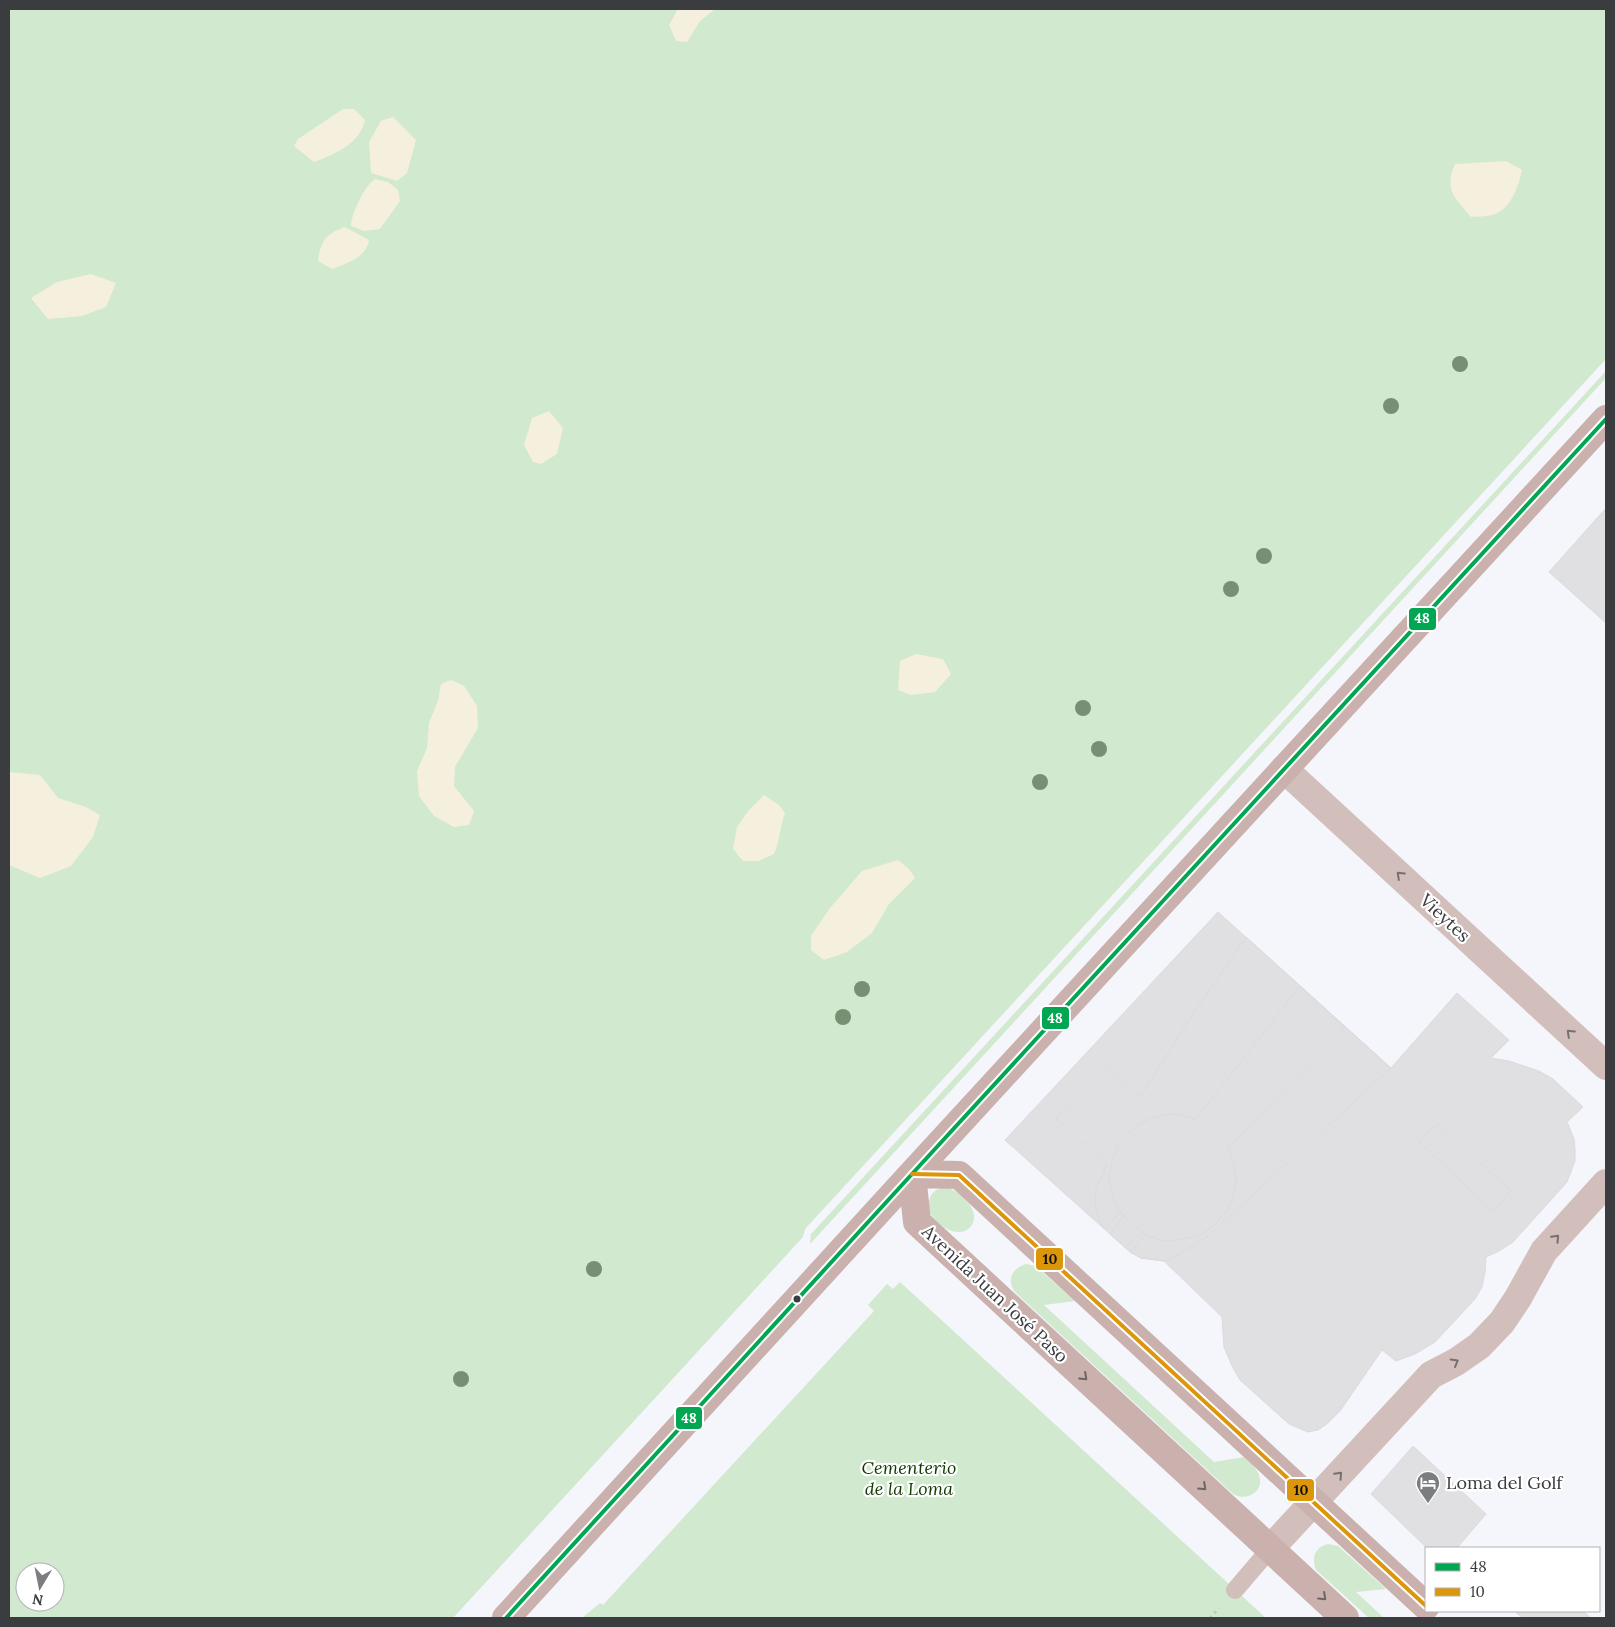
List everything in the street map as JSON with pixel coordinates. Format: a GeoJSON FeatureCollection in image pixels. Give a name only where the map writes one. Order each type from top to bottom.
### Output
{"type":"FeatureCollection","features":[{"type":"Feature","properties":{"kind":"main road"},"geometry":{"type":"LineString","coordinates":[[506,1618],[1606,419]]}},
{"type":"Feature","properties":{"kind":"main road"},"geometry":{"type":"LineString","coordinates":[[912,1174],[959,1175],[1425,1605]]}},
{"type":"Feature","properties":{"kind":"main road","name":"Avenida Juan José Paso"},"geometry":{"type":"LineString","coordinates":[[912,1174],[917,1222],[1346,1618]]}},
{"type":"Feature","properties":{"kind":"street","name":"Vieytes"},"geometry":{"type":"LineString","coordinates":[[1284,769],[1606,1066]]}},
{"type":"Feature","properties":{"kind":"street"},"geometry":{"type":"LineString","coordinates":[[1270,1549],[1431,1375],[1456,1362],[1479,1346],[1502,1322],[1518,1298],[1544,1251],[1606,1183]]}},
{"type":"Feature","properties":{"kind":"lane"},"geometry":{"type":"LineString","coordinates":[[1235,1590],[1270,1549]]}},
{"type":"Feature","properties":{"kind":"green space"},"geometry":{"type":"Polygon","coordinates":[[[9,9],[1606,9],[1606,359],[805,1229],[803,1237],[453,1618],[9,1618],[9,9]]]}},
{"type":"Feature","properties":{"kind":"green space"},"geometry":{"type":"Polygon","coordinates":[[[1606,371],[1606,378],[810,1244],[811,1234],[1606,371]]]}},
{"type":"Feature","properties":{"kind":"green space"},"geometry":{"type":"Polygon","coordinates":[[[944,1187],[957,1193],[971,1208],[974,1216],[972,1224],[967,1230],[960,1232],[950,1230],[940,1224],[929,1212],[931,1196],[936,1190],[944,1187]]]}},
{"type":"Feature","properties":{"kind":"green space"},"geometry":{"type":"Polygon","coordinates":[[[1026,1264],[1039,1269],[1075,1301],[1044,1305],[1214,1462],[1244,1457],[1258,1472],[1260,1481],[1257,1491],[1243,1497],[1233,1494],[1016,1293],[1011,1284],[1012,1276],[1017,1269],[1026,1264]]]}},
{"type":"Feature","properties":{"kind":"green space","name":"Cementerio de la Loma"},"geometry":{"type":"Polygon","coordinates":[[[900,1282],[1266,1618],[582,1618],[600,1603],[603,1605],[874,1311],[868,1305],[887,1284],[893,1289],[900,1282]]]}},
{"type":"Feature","properties":{"kind":"green space"},"geometry":{"type":"Polygon","coordinates":[[[1328,1544],[1338,1546],[1386,1589],[1356,1592],[1384,1618],[1369,1618],[1316,1570],[1315,1554],[1317,1550],[1328,1544]]]}},
{"type":"Feature","properties":{"kind":"sand"},"geometry":{"type":"Polygon","coordinates":[[[678,9],[715,9],[700,21],[687,42],[676,41],[669,25],[678,9]]]}},
{"type":"Feature","properties":{"kind":"sand"},"geometry":{"type":"Polygon","coordinates":[[[343,109],[354,109],[365,120],[358,136],[346,147],[314,162],[294,146],[298,139],[343,109]]]}},
{"type":"Feature","properties":{"kind":"sand"},"geometry":{"type":"Polygon","coordinates":[[[393,117],[416,140],[407,173],[397,181],[371,173],[369,142],[381,121],[393,117]]]}},
{"type":"Feature","properties":{"kind":"sand"},"geometry":{"type":"Polygon","coordinates":[[[1506,161],[1522,170],[1513,197],[1504,209],[1498,213],[1489,216],[1471,217],[1452,193],[1450,180],[1455,164],[1506,161]]]}},
{"type":"Feature","properties":{"kind":"sand"},"geometry":{"type":"Polygon","coordinates":[[[375,179],[388,182],[398,190],[400,201],[380,229],[364,231],[351,226],[352,221],[363,193],[375,179]]]}},
{"type":"Feature","properties":{"kind":"sand"},"geometry":{"type":"Polygon","coordinates":[[[345,227],[369,240],[360,256],[332,269],[318,261],[321,248],[329,235],[345,227]]]}},
{"type":"Feature","properties":{"kind":"sand"},"geometry":{"type":"Polygon","coordinates":[[[91,274],[116,283],[106,307],[82,316],[48,319],[31,298],[57,282],[91,274]]]}},
{"type":"Feature","properties":{"kind":"sand"},"geometry":{"type":"Polygon","coordinates":[[[549,411],[563,428],[557,454],[541,464],[533,462],[524,445],[532,418],[549,411]]]}},
{"type":"Feature","properties":{"kind":"sand"},"geometry":{"type":"Polygon","coordinates":[[[916,654],[943,659],[951,674],[935,692],[911,695],[898,690],[900,661],[916,654]]]}},
{"type":"Feature","properties":{"kind":"sand"},"geometry":{"type":"Polygon","coordinates":[[[451,680],[464,686],[477,706],[478,728],[455,767],[454,786],[474,811],[469,825],[454,827],[434,816],[419,796],[417,771],[427,748],[429,723],[438,701],[441,684],[451,680]]]}},
{"type":"Feature","properties":{"kind":"sand"},"geometry":{"type":"Polygon","coordinates":[[[9,772],[40,775],[58,798],[86,807],[100,815],[93,837],[71,866],[40,878],[9,865],[9,772]]]}},
{"type":"Feature","properties":{"kind":"sand"},"geometry":{"type":"Polygon","coordinates":[[[764,795],[779,805],[785,813],[776,849],[774,854],[758,861],[743,861],[733,849],[737,827],[749,810],[764,795]]]}},
{"type":"Feature","properties":{"kind":"sand"},"geometry":{"type":"Polygon","coordinates":[[[898,860],[909,869],[915,878],[889,904],[872,933],[847,952],[824,960],[811,950],[811,936],[830,908],[862,871],[898,860]]]}},
{"type":"Feature","properties":{"kind":"building"},"geometry":{"type":"Polygon","coordinates":[[[1606,508],[1606,623],[1549,572],[1606,508]]]}},
{"type":"Feature","properties":{"kind":"building"},"geometry":{"type":"Polygon","coordinates":[[[1218,912],[1391,1068],[1457,993],[1509,1040],[1491,1058],[1509,1061],[1539,1071],[1553,1079],[1583,1107],[1567,1122],[1574,1139],[1575,1161],[1567,1182],[1513,1242],[1486,1257],[1482,1287],[1475,1299],[1435,1342],[1415,1354],[1396,1361],[1382,1350],[1340,1411],[1318,1430],[1308,1432],[1289,1424],[1240,1380],[1224,1347],[1222,1317],[1164,1261],[1141,1258],[1130,1252],[1005,1140],[1218,912]]]}},
{"type":"Feature","properties":{"kind":"building"},"geometry":{"type":"Polygon","coordinates":[[[1246,937],[1391,1068],[1209,1235],[1173,1258],[1164,1261],[1141,1258],[1130,1252],[1145,1235],[1120,1212],[1105,1229],[1098,1218],[1095,1204],[1096,1188],[1107,1165],[1056,1118],[1107,1065],[1140,1097],[1189,1020],[1246,937]]]}},
{"type":"Feature","properties":{"kind":"building"},"geometry":{"type":"Polygon","coordinates":[[[1300,986],[1345,1027],[1228,1148],[1233,1160],[1236,1180],[1232,1201],[1227,1210],[1214,1226],[1198,1236],[1170,1241],[1160,1240],[1141,1233],[1125,1247],[1111,1234],[1123,1216],[1113,1197],[1109,1179],[1112,1160],[1119,1143],[1133,1129],[1151,1118],[1171,1114],[1196,1119],[1300,986]]]}},
{"type":"Feature","properties":{"kind":"building"},"geometry":{"type":"Polygon","coordinates":[[[1437,1123],[1511,1191],[1493,1211],[1419,1142],[1437,1123]]]}},
{"type":"Feature","properties":{"kind":"building","name":"Loma del Golf"},"geometry":{"type":"Polygon","coordinates":[[[1413,1446],[1486,1514],[1458,1547],[1426,1547],[1371,1494],[1413,1446]]]}},
{"type":"Feature","properties":{"kind":"building"},"geometry":{"type":"Polygon","coordinates":[[[1515,1612],[1584,1612],[1591,1618],[1523,1618],[1515,1612]]]}},
{"type":"Feature","properties":{"kind":"transit line","name":"48"},"geometry":{"type":"LineString","coordinates":[[506,1618],[1606,419]]}},
{"type":"Feature","properties":{"kind":"transit line","name":"10"},"geometry":{"type":"LineString","coordinates":[[912,1174],[959,1175],[1425,1605]]}},
{"type":"Feature","properties":{"kind":"place","name":"Loma del Golf"},"geometry":{"type":"Point","coordinates":[1428,1504]}}]}
